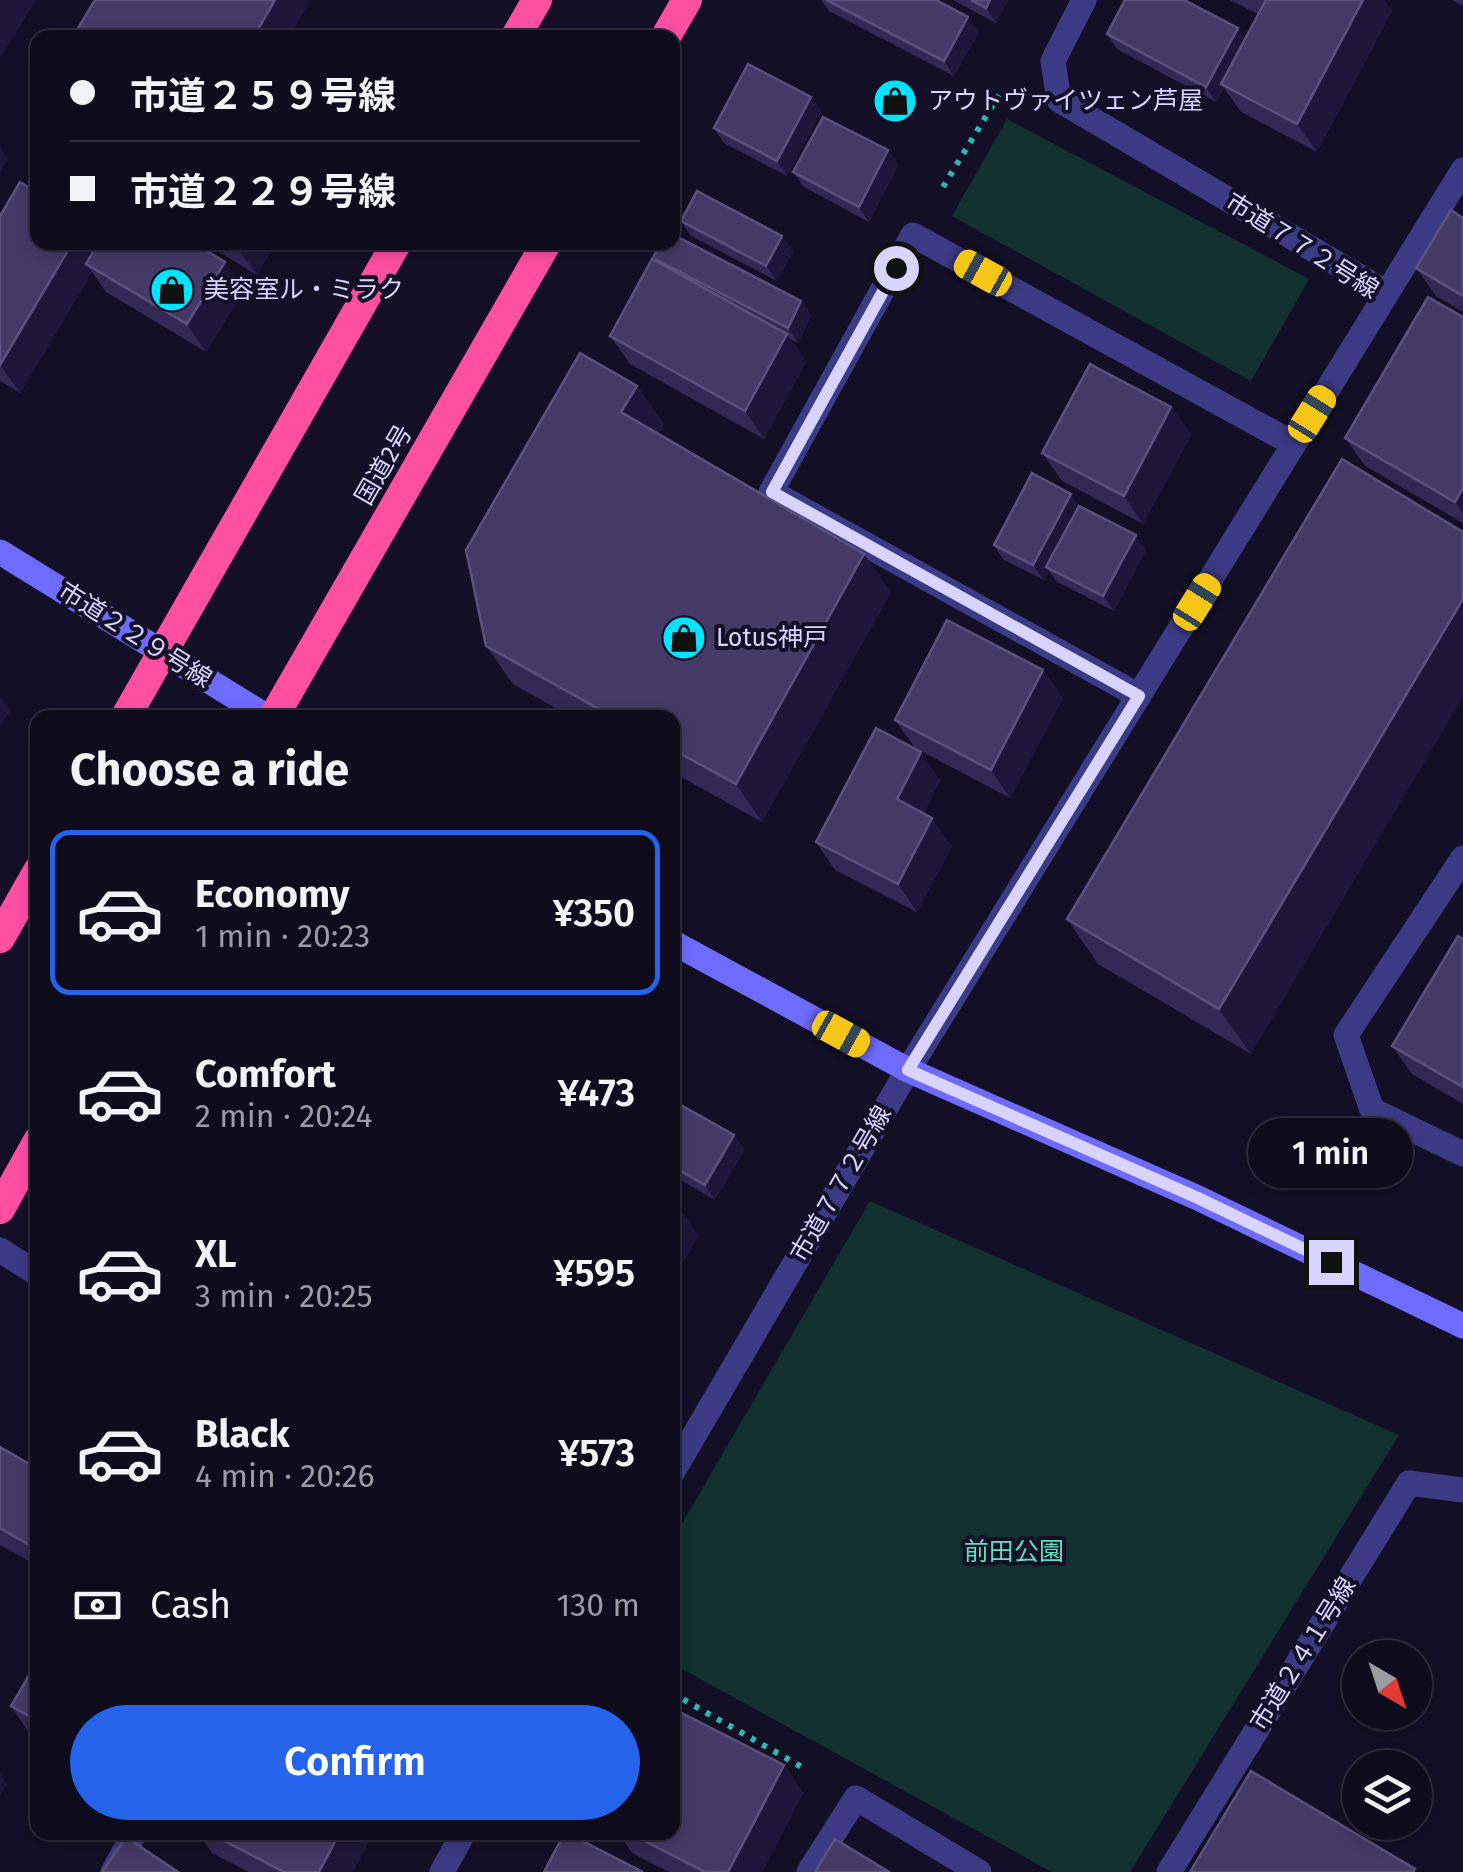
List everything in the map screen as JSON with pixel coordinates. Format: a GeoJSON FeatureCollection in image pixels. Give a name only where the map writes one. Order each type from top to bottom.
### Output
{"type":"FeatureCollection","features":[{"type":"Feature","properties":{"kind":"highway"},"geometry":{"type":"LineString","coordinates":[[520,30],[537,0]]}},
{"type":"Feature","properties":{"kind":"highway"},"geometry":{"type":"LineString","coordinates":[[669,30],[686,0]]}},
{"type":"Feature","properties":{"kind":"highway"},"geometry":{"type":"LineString","coordinates":[[130,710],[392,250]]}},
{"type":"Feature","properties":{"kind":"highway","name":"国道2号"},"geometry":{"type":"LineString","coordinates":[[277,710],[542,250]]}},
{"type":"Feature","properties":{"kind":"highway"},"geometry":{"type":"LineString","coordinates":[[0,938],[30,885]]}},
{"type":"Feature","properties":{"kind":"highway"},"geometry":{"type":"LineString","coordinates":[[0,1209],[30,1156]]}},
{"type":"Feature","properties":{"kind":"street"},"geometry":{"type":"LineString","coordinates":[[1059,100],[1053,61],[1084,0]]}},
{"type":"Feature","properties":{"kind":"street","name":"市道７７２号線"},"geometry":{"type":"LineString","coordinates":[[680,1459],[908,1070],[1387,293],[1059,100]]}},
{"type":"Feature","properties":{"kind":"street"},"geometry":{"type":"LineString","coordinates":[[1387,293],[1463,170]]}},
{"type":"Feature","properties":{"kind":"street"},"geometry":{"type":"LineString","coordinates":[[1139,696],[772,492],[914,235],[1294,444]]}},
{"type":"Feature","properties":{"kind":"street","name":"市道２２９号線"},"geometry":{"type":"LineString","coordinates":[[0,552],[259,710]]}},
{"type":"Feature","properties":{"kind":"street"},"geometry":{"type":"LineString","coordinates":[[1463,858],[1346,1035],[1372,1110],[1463,1154]]}},
{"type":"Feature","properties":{"kind":"street"},"geometry":{"type":"LineString","coordinates":[[680,946],[908,1070],[1198,1198],[1463,1326]]}},
{"type":"Feature","properties":{"kind":"street"},"geometry":{"type":"LineString","coordinates":[[0,1250],[30,1269]]}},
{"type":"Feature","properties":{"kind":"street","name":"市道２４１号線"},"geometry":{"type":"LineString","coordinates":[[1169,1872],[1409,1483],[1463,1490]]}},
{"type":"Feature","properties":{"kind":"street"},"geometry":{"type":"LineString","coordinates":[[810,1872],[856,1798],[979,1872]]}},
{"type":"Feature","properties":{"kind":"street"},"geometry":{"type":"LineString","coordinates":[[112,1872],[130,1840]]}},
{"type":"Feature","properties":{"kind":"street"},"geometry":{"type":"LineString","coordinates":[[442,1872],[460,1840]]}},
{"type":"Feature","properties":{"kind":"path"},"geometry":{"type":"LineString","coordinates":[[914,235],[1008,79],[1059,100]]}},
{"type":"Feature","properties":{"kind":"path"},"geometry":{"type":"LineString","coordinates":[[680,1698],[856,1798]]}},
{"type":"Feature","properties":{"kind":"green space"},"geometry":{"type":"Polygon","coordinates":[[[1007,119],[1309,279],[1251,381],[952,216],[1007,119]]]}},
{"type":"Feature","properties":{"kind":"green space","name":"前田公園"},"geometry":{"type":"Polygon","coordinates":[[[870,1201],[1399,1435],[1130,1872],[1052,1872],[680,1668],[680,1527],[870,1201]]]}},
{"type":"Feature","properties":{"kind":"building"},"geometry":{"type":"Polygon","coordinates":[[[95,0],[275,0],[258,30],[77,30],[95,0]]]}},
{"type":"Feature","properties":{"kind":"building"},"geometry":{"type":"Polygon","coordinates":[[[826,0],[936,0],[968,17],[944,61],[826,0]]]}},
{"type":"Feature","properties":{"kind":"building"},"geometry":{"type":"Polygon","coordinates":[[[971,0],[990,0],[986,8],[971,0]]]}},
{"type":"Feature","properties":{"kind":"building"},"geometry":{"type":"Polygon","coordinates":[[[1125,0],[1184,0],[1238,28],[1206,87],[1107,34],[1125,0]]]}},
{"type":"Feature","properties":{"kind":"building"},"geometry":{"type":"Polygon","coordinates":[[[1266,0],[1363,0],[1297,124],[1221,84],[1266,0]]]}},
{"type":"Feature","properties":{"kind":"building"},"geometry":{"type":"Polygon","coordinates":[[[748,64],[811,97],[777,161],[714,128],[748,64]]]}},
{"type":"Feature","properties":{"kind":"building"},"geometry":{"type":"Polygon","coordinates":[[[823,117],[888,150],[859,207],[793,172],[823,117]]]}},
{"type":"Feature","properties":{"kind":"building"},"geometry":{"type":"Polygon","coordinates":[[[20,182],[30,188],[30,250],[68,250],[0,365],[0,216],[20,182]]]}},
{"type":"Feature","properties":{"kind":"building"},"geometry":{"type":"Polygon","coordinates":[[[697,191],[782,236],[766,266],[681,221],[697,191]]]}},
{"type":"Feature","properties":{"kind":"building"},"geometry":{"type":"Polygon","coordinates":[[[1451,210],[1463,218],[1463,296],[1416,268],[1451,210]]]}},
{"type":"Feature","properties":{"kind":"building"},"geometry":{"type":"Polygon","coordinates":[[[680,238],[801,301],[788,328],[653,258],[657,250],[680,250],[680,238]]]}},
{"type":"Feature","properties":{"kind":"building"},"geometry":{"type":"Polygon","coordinates":[[[94,250],[205,250],[225,262],[187,324],[86,264],[94,250]]]}},
{"type":"Feature","properties":{"kind":"building"},"geometry":{"type":"Polygon","coordinates":[[[652,259],[787,334],[745,411],[610,336],[652,259]]]}},
{"type":"Feature","properties":{"kind":"building"},"geometry":{"type":"Polygon","coordinates":[[[1428,297],[1463,317],[1463,488],[1455,502],[1345,438],[1428,297]]]}},
{"type":"Feature","properties":{"kind":"building","name":"Lotus神戸"},"geometry":{"type":"Polygon","coordinates":[[[580,353],[637,386],[621,412],[864,554],[736,784],[680,753],[680,710],[601,710],[486,646],[466,550],[580,353]]]}},
{"type":"Feature","properties":{"kind":"building"},"geometry":{"type":"Polygon","coordinates":[[[1090,364],[1171,407],[1124,496],[1042,453],[1090,364]]]}},
{"type":"Feature","properties":{"kind":"building"},"geometry":{"type":"Polygon","coordinates":[[[1342,459],[1463,532],[1463,599],[1219,1009],[1067,919],[1342,459]]]}},
{"type":"Feature","properties":{"kind":"building"},"geometry":{"type":"Polygon","coordinates":[[[1032,473],[1071,494],[1033,565],[994,545],[1032,473]]]}},
{"type":"Feature","properties":{"kind":"building"},"geometry":{"type":"Polygon","coordinates":[[[1079,506],[1136,535],[1103,596],[1046,567],[1079,506]]]}},
{"type":"Feature","properties":{"kind":"building"},"geometry":{"type":"Polygon","coordinates":[[[947,620],[1043,670],[991,770],[895,720],[947,620]]]}},
{"type":"Feature","properties":{"kind":"building"},"geometry":{"type":"Polygon","coordinates":[[[876,728],[921,752],[897,799],[932,818],[898,884],[816,842],[876,728]]]}},
{"type":"Feature","properties":{"kind":"building"},"geometry":{"type":"Polygon","coordinates":[[[1458,936],[1463,939],[1463,1087],[1392,1046],[1458,936]]]}},
{"type":"Feature","properties":{"kind":"building"},"geometry":{"type":"Polygon","coordinates":[[[680,1105],[734,1135],[705,1185],[680,1171],[680,1105]]]}},
{"type":"Feature","properties":{"kind":"building"},"geometry":{"type":"Polygon","coordinates":[[[0,1447],[30,1464],[30,1545],[0,1528],[0,1447]]]}},
{"type":"Feature","properties":{"kind":"building"},"geometry":{"type":"Polygon","coordinates":[[[30,1674],[30,1717],[11,1706],[30,1674]]]}},
{"type":"Feature","properties":{"kind":"building"},"geometry":{"type":"Polygon","coordinates":[[[680,1712],[784,1765],[728,1872],[705,1872],[643,1840],[680,1840],[680,1712]]]}},
{"type":"Feature","properties":{"kind":"building"},"geometry":{"type":"Polygon","coordinates":[[[1251,1771],[1342,1825],[1342,1840],[1366,1840],[1415,1869],[1413,1872],[1190,1872],[1251,1771]]]}},
{"type":"Feature","properties":{"kind":"building"},"geometry":{"type":"Polygon","coordinates":[[[835,1839],[889,1872],[815,1872],[835,1839]]]}},
{"type":"Feature","properties":{"kind":"building"},"geometry":{"type":"Polygon","coordinates":[[[124,1840],[130,1840],[178,1872],[102,1872],[124,1840]]]}},
{"type":"Feature","properties":{"kind":"building"},"geometry":{"type":"Polygon","coordinates":[[[222,1840],[336,1840],[319,1872],[284,1872],[222,1840]]]}},
{"type":"Feature","properties":{"kind":"building"},"geometry":{"type":"Polygon","coordinates":[[[561,1840],[581,1840],[643,1872],[544,1872],[561,1840]]]}},
{"type":"Feature","properties":{"kind":"place","name":"アウトヴァイツェン芦屋"},"geometry":{"type":"Point","coordinates":[895,101]}},
{"type":"Feature","properties":{"kind":"place","name":"美容室ル・ミラク"},"geometry":{"type":"Point","coordinates":[172,290]}},
{"type":"Feature","properties":{"kind":"place","name":"Lotus神戸"},"geometry":{"type":"Point","coordinates":[684,638]}},
{"type":"Feature","properties":{"kind":"route"},"geometry":{"type":"LineString","coordinates":[[896,268],[772,492],[1139,696],[908,1070],[1198,1198],[1331,1262]]}}]}
